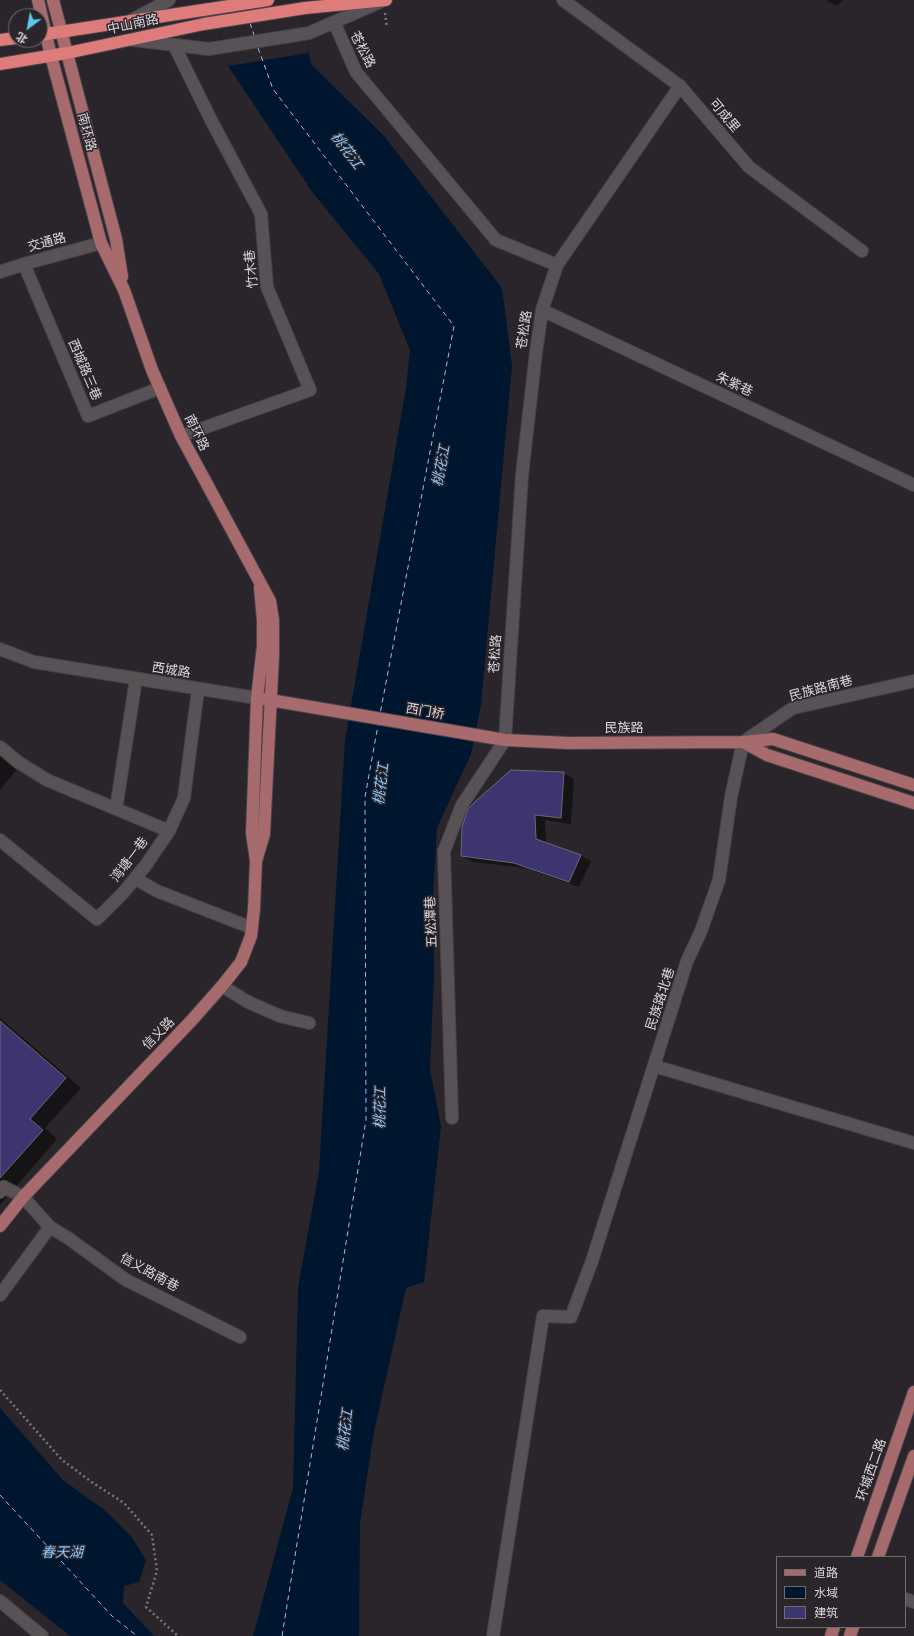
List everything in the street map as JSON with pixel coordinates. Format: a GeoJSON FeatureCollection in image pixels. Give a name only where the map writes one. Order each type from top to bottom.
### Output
{"type":"FeatureCollection","features":[{"type":"Feature","properties":{"kind":"highway","name":"中山南路"},"geometry":{"type":"LineString","coordinates":[[48,34],[268,0]]}},
{"type":"Feature","properties":{"kind":"highway","name":"中山南路"},"geometry":{"type":"LineString","coordinates":[[0,64],[67,53],[204,24],[305,8],[383,0]]}},
{"type":"Feature","properties":{"kind":"main road","name":"南环路"},"geometry":{"type":"LineString","coordinates":[[53,0],[116,239],[124,290]]}},
{"type":"Feature","properties":{"kind":"main road","name":"南环路"},"geometry":{"type":"LineString","coordinates":[[48,48],[101,243],[124,290],[152,370],[181,436],[270,601],[273,620],[271,700],[264,834],[256,862]]}},
{"type":"Feature","properties":{"kind":"main road","name":"南环路"},"geometry":{"type":"LineString","coordinates":[[256,862],[252,833],[257,698],[263,620],[260,581]]}},
{"type":"Feature","properties":{"kind":"main road","name":"西城路"},"geometry":{"type":"LineString","coordinates":[[257,698],[339,711]]}},
{"type":"Feature","properties":{"kind":"main road","name":"西门桥"},"geometry":{"type":"LineString","coordinates":[[339,711],[505,740]]}},
{"type":"Feature","properties":{"kind":"main road","name":"民族路"},"geometry":{"type":"LineString","coordinates":[[505,740],[568,743],[742,742],[773,738],[914,785]]}},
{"type":"Feature","properties":{"kind":"main road","name":"民族路"},"geometry":{"type":"LineString","coordinates":[[742,742],[767,755],[914,803]]}},
{"type":"Feature","properties":{"kind":"main road","name":"信义路"},"geometry":{"type":"LineString","coordinates":[[0,1226],[23,1197],[222,986],[241,962],[251,936],[256,862]]}},
{"type":"Feature","properties":{"kind":"main road","name":"环城西二路"},"geometry":{"type":"LineString","coordinates":[[857,1556],[914,1392]]}},
{"type":"Feature","properties":{"kind":"main road"},"geometry":{"type":"LineString","coordinates":[[878,1556],[914,1456]]}},
{"type":"Feature","properties":{"kind":"street"},"geometry":{"type":"LineString","coordinates":[[125,23],[169,0]]}},
{"type":"Feature","properties":{"kind":"street"},"geometry":{"type":"LineString","coordinates":[[128,40],[209,49],[309,33],[383,0]]}},
{"type":"Feature","properties":{"kind":"street","name":"可成里"},"geometry":{"type":"LineString","coordinates":[[563,0],[680,86],[749,168],[862,251]]}},
{"type":"Feature","properties":{"kind":"street","name":"苍松路"},"geometry":{"type":"LineString","coordinates":[[334,22],[356,72],[496,240],[557,265],[542,310],[522,475],[505,740]]}},
{"type":"Feature","properties":{"kind":"street","name":"竹木巷"},"geometry":{"type":"LineString","coordinates":[[174,45],[211,120],[262,214],[267,287],[310,390],[181,436]]}},
{"type":"Feature","properties":{"kind":"street"},"geometry":{"type":"LineString","coordinates":[[557,265],[680,86]]}},
{"type":"Feature","properties":{"kind":"street","name":"交通路"},"geometry":{"type":"LineString","coordinates":[[0,272],[101,243]]}},
{"type":"Feature","properties":{"kind":"street","name":"西城路三巷"},"geometry":{"type":"LineString","coordinates":[[24,264],[88,416],[160,388]]}},
{"type":"Feature","properties":{"kind":"street","name":"朱紫巷"},"geometry":{"type":"LineString","coordinates":[[542,310],[914,486]]}},
{"type":"Feature","properties":{"kind":"street","name":"西城路"},"geometry":{"type":"LineString","coordinates":[[0,649],[34,662],[257,698]]}},
{"type":"Feature","properties":{"kind":"street"},"geometry":{"type":"LineString","coordinates":[[116,809],[136,679]]}},
{"type":"Feature","properties":{"kind":"street","name":"民族路南巷"},"geometry":{"type":"LineString","coordinates":[[742,742],[793,708],[914,681]]}},
{"type":"Feature","properties":{"kind":"street","name":"湾塘一巷"},"geometry":{"type":"LineString","coordinates":[[0,840],[97,919],[136,879],[169,831],[184,798],[198,689]]}},
{"type":"Feature","properties":{"kind":"street","name":"五松潭巷"},"geometry":{"type":"LineString","coordinates":[[452,1118],[444,851],[462,805],[505,740]]}},
{"type":"Feature","properties":{"kind":"street","name":"民族路北巷"},"geometry":{"type":"LineString","coordinates":[[492,1636],[543,1316],[571,1317],[592,1261],[687,961],[701,931],[719,880],[742,742]]}},
{"type":"Feature","properties":{"kind":"street"},"geometry":{"type":"LineString","coordinates":[[0,747],[18,762],[47,780],[169,831]]}},
{"type":"Feature","properties":{"kind":"street"},"geometry":{"type":"LineString","coordinates":[[136,879],[157,891],[252,928]]}},
{"type":"Feature","properties":{"kind":"street"},"geometry":{"type":"LineString","coordinates":[[222,986],[248,1002],[280,1016],[309,1023]]}},
{"type":"Feature","properties":{"kind":"street"},"geometry":{"type":"LineString","coordinates":[[654,1066],[914,1143]]}},
{"type":"Feature","properties":{"kind":"street","name":"信义路南巷"},"geometry":{"type":"LineString","coordinates":[[0,1192],[4,1187],[23,1197],[50,1226],[126,1280],[240,1337]]}},
{"type":"Feature","properties":{"kind":"street"},"geometry":{"type":"LineString","coordinates":[[0,1295],[50,1226]]}},
{"type":"Feature","properties":{"kind":"street"},"geometry":{"type":"LineString","coordinates":[[0,1601],[42,1636]]}},
{"type":"Feature","properties":{"kind":"path"},"geometry":{"type":"LineString","coordinates":[[0,1390],[62,1460],[93,1483],[124,1503],[152,1535],[157,1571],[146,1607],[178,1636]]}},
{"type":"Feature","properties":{"kind":"water","name":"桃花江"},"geometry":{"type":"Polygon","coordinates":[[[212,0],[299,0],[311,64],[384,136],[502,288],[512,366],[481,705],[471,754],[437,828],[433,897],[434,976],[430,1069],[441,1127],[424,1282],[406,1288],[374,1432],[360,1523],[359,1636],[253,1636],[293,1488],[298,1288],[319,1171],[345,740],[406,388],[410,350],[379,274],[313,193],[228,66],[212,0]]]}},
{"type":"Feature","properties":{"kind":"water","name":"春天湖"},"geometry":{"type":"Polygon","coordinates":[[[0,1408],[63,1480],[107,1512],[131,1536],[146,1560],[139,1582],[124,1586],[123,1603],[154,1636],[70,1636],[0,1580],[0,1408]]]}},
{"type":"Feature","properties":{"kind":"pier"},"geometry":{"type":"Polygon","coordinates":[[[212,0],[299,0],[309,53],[228,66],[212,0]]]}},
{"type":"Feature","properties":{"kind":"building"},"geometry":{"type":"Polygon","coordinates":[[[511,770],[564,772],[561,818],[535,815],[536,839],[581,855],[569,882],[514,863],[461,856],[462,827],[468,809],[511,770]]]}},
{"type":"Feature","properties":{"kind":"building"},"geometry":{"type":"Polygon","coordinates":[[[0,1021],[66,1078],[30,1119],[43,1130],[0,1178],[0,1021]]]}},
{"type":"Feature","properties":{"kind":"ferry route"},"geometry":{"type":"LineString","coordinates":[[250,23],[254,35]]}},
{"type":"Feature","properties":{"kind":"ferry route"},"geometry":{"type":"LineString","coordinates":[[258,48],[273,89],[454,326],[380,714]]}},
{"type":"Feature","properties":{"kind":"ferry route"},"geometry":{"type":"LineString","coordinates":[[282,1636],[366,1120],[365,797],[378,725]]}},
{"type":"Feature","properties":{"kind":"ferry route"},"geometry":{"type":"LineString","coordinates":[[0,1495],[112,1616],[137,1636]]}}]}
